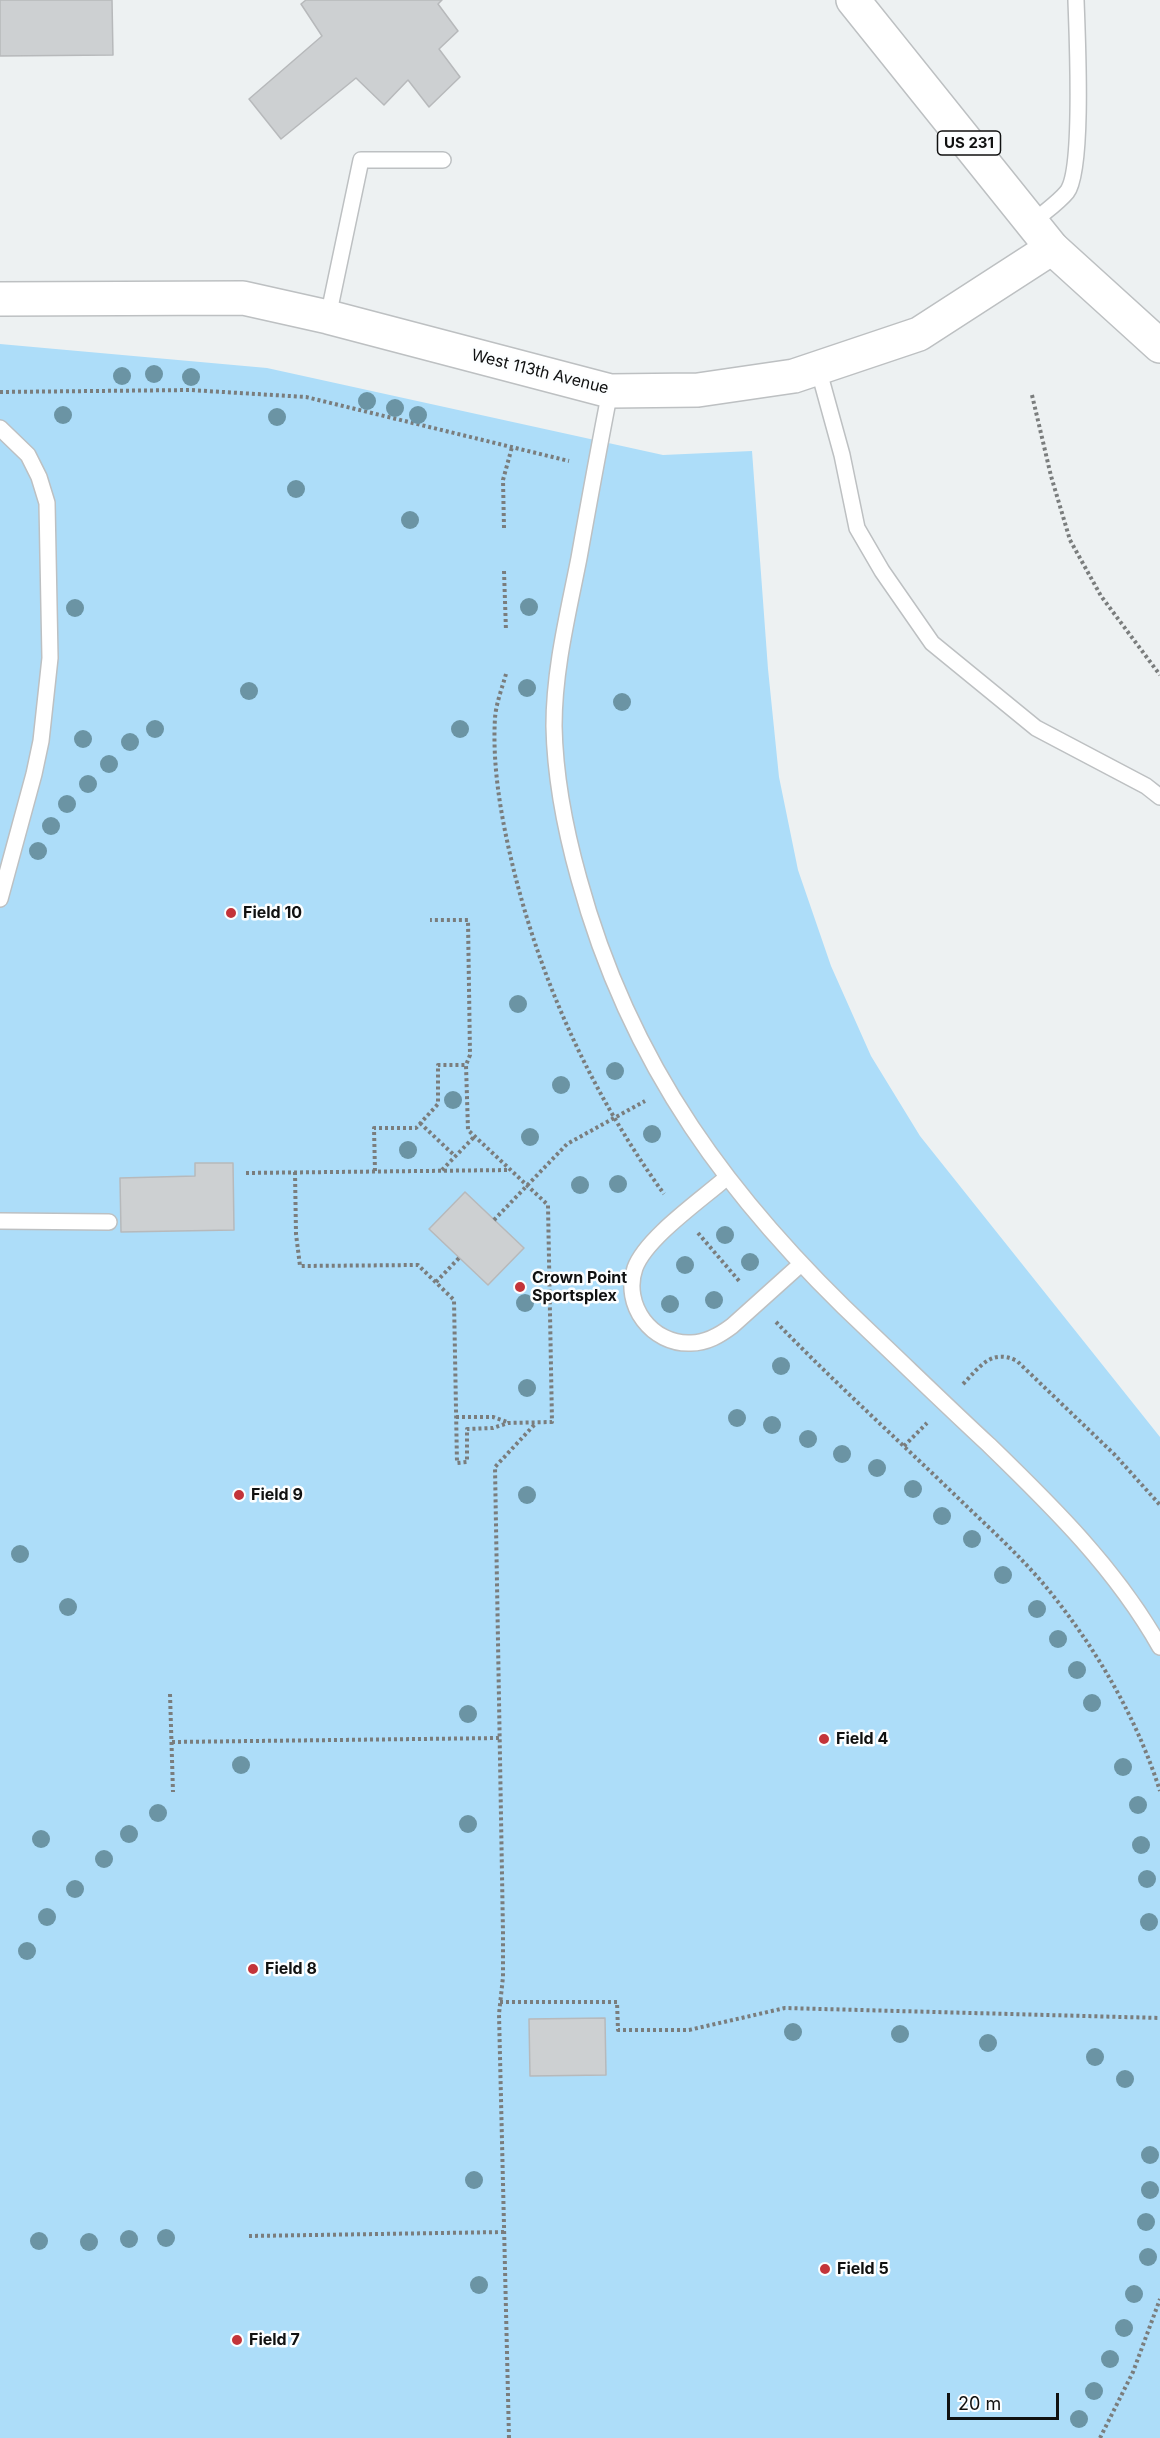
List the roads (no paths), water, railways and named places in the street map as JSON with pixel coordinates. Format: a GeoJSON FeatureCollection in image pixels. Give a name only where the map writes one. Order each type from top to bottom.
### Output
{"type":"FeatureCollection","features":[{"type":"Feature","properties":{"kind":"street","name":"US 231"},"geometry":{"type":"LineString","coordinates":[[853,0],[1052,248],[1160,346]]}},
{"type":"Feature","properties":{"kind":"street","name":"West 113th Avenue"},"geometry":{"type":"LineString","coordinates":[[0,299],[243,298],[328,317],[610,391],[698,390],[794,376],[919,334],[1052,248]]}},
{"type":"Feature","properties":{"kind":"lane"},"geometry":{"type":"LineString","coordinates":[[1032,223],[1068,191],[1073,165],[1079,100],[1076,0]]}},
{"type":"Feature","properties":{"kind":"lane"},"geometry":{"type":"LineString","coordinates":[[328,317],[361,160],[443,160]]}},
{"type":"Feature","properties":{"kind":"lane"},"geometry":{"type":"LineString","coordinates":[[818,368],[842,455],[857,528],[882,571],[932,643],[1036,728],[1146,786],[1160,797]]}},
{"type":"Feature","properties":{"kind":"lane"},"geometry":{"type":"LineString","coordinates":[[610,391],[560,653],[554,726],[559,794],[572,855],[588,914],[611,977],[666,1089],[726,1178],[801,1264],[1067,1522],[1111,1572],[1160,1647]]}},
{"type":"Feature","properties":{"kind":"lane"},"geometry":{"type":"LineString","coordinates":[[0,428],[28,455],[39,477],[47,503],[50,658],[34,774],[0,899]]}},
{"type":"Feature","properties":{"kind":"lane"},"geometry":{"type":"LineString","coordinates":[[726,1178],[674,1223],[640,1257],[632,1283],[633,1298],[645,1325],[658,1335],[675,1342],[691,1344],[706,1341],[732,1326],[801,1264]]}},
{"type":"Feature","properties":{"kind":"lane"},"geometry":{"type":"LineString","coordinates":[[0,1221],[109,1222]]}},
{"type":"Feature","properties":{"kind":"place","name":"Field 10"},"geometry":{"type":"Point","coordinates":[231,913]}},
{"type":"Feature","properties":{"kind":"place","name":"Crown Point Sportsplex"},"geometry":{"type":"Point","coordinates":[520,1287]}},
{"type":"Feature","properties":{"kind":"place","name":"Field 9"},"geometry":{"type":"Point","coordinates":[239,1495]}},
{"type":"Feature","properties":{"kind":"place","name":"Field 4"},"geometry":{"type":"Point","coordinates":[824,1739]}},
{"type":"Feature","properties":{"kind":"place","name":"Field 8"},"geometry":{"type":"Point","coordinates":[253,1969]}},
{"type":"Feature","properties":{"kind":"place","name":"Field 5"},"geometry":{"type":"Point","coordinates":[825,2269]}},
{"type":"Feature","properties":{"kind":"place","name":"Field 7"},"geometry":{"type":"Point","coordinates":[237,2340]}}]}
